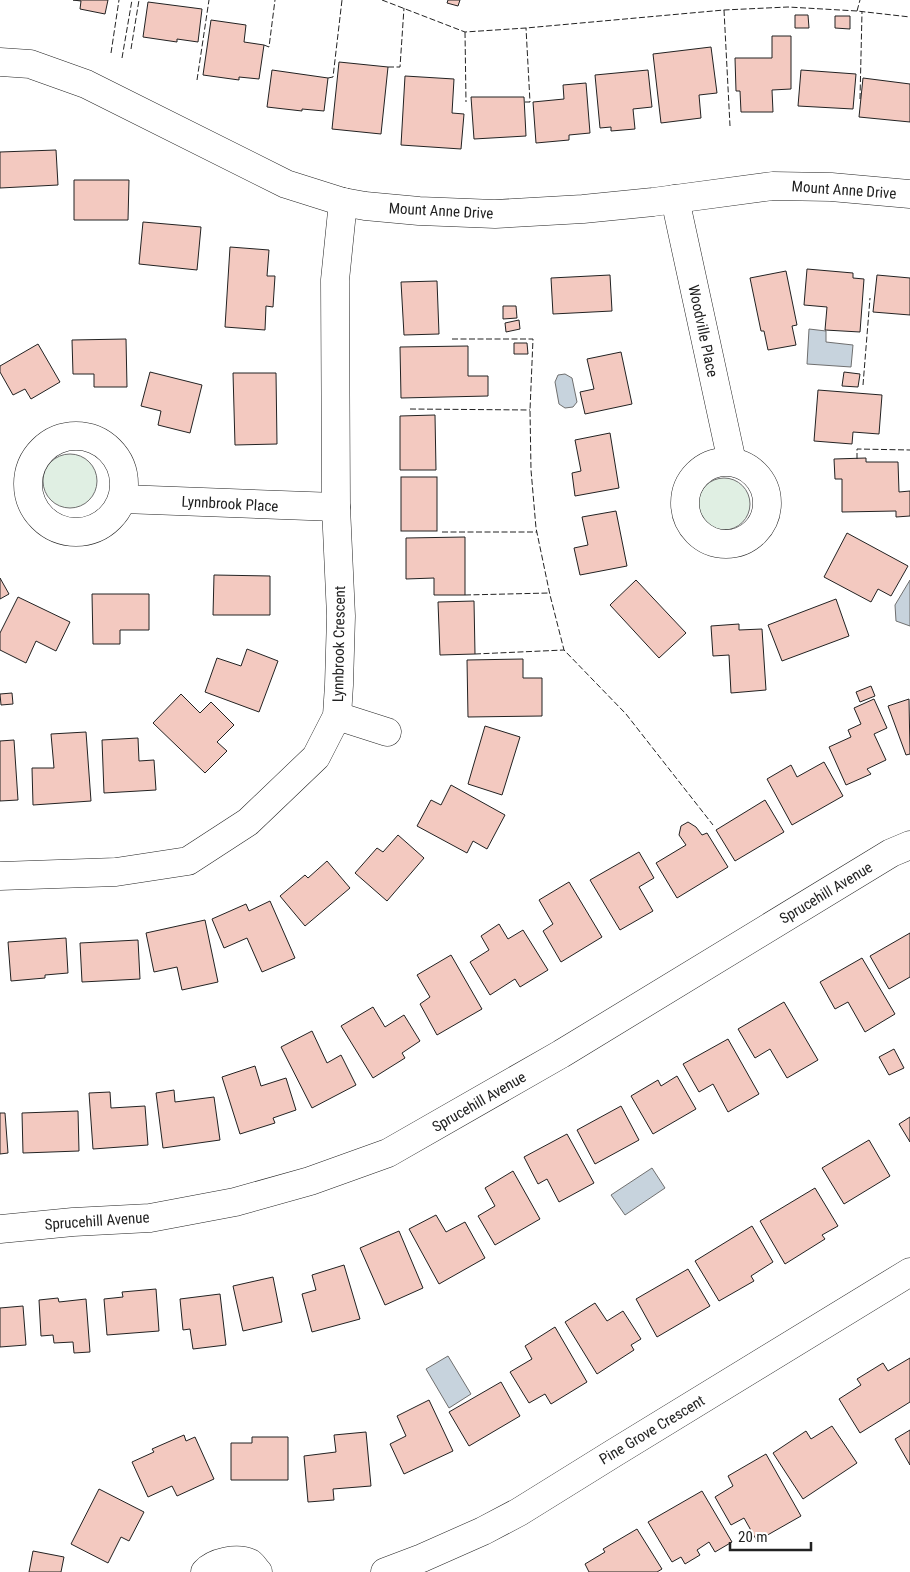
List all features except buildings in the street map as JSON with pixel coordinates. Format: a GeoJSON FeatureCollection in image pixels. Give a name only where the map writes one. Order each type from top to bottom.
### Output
{"type":"FeatureCollection","features":[{"type":"Feature","properties":{"kind":"street","name":"Mount Anne Drive"},"geometry":{"type":"LineString","coordinates":[[0,62],[30,64],[86,84],[286,184],[342,202],[365,206],[419,212],[495,214],[583,210],[773,186],[830,187],[910,194]]}},
{"type":"Feature","properties":{"kind":"street","name":"Woodville Place"},"geometry":{"type":"LineString","coordinates":[[675,199],[732,462]]}},
{"type":"Feature","properties":{"kind":"street","name":"Lynnbrook Crescent"},"geometry":{"type":"LineString","coordinates":[[0,876],[116,872],[188,861],[248,822],[316,757],[337,716],[341,616],[336,507],[335,280],[342,202]]}},
{"type":"Feature","properties":{"kind":"street","name":"Lynnbrook Place"},"geometry":{"type":"LineString","coordinates":[[123,499],[336,507]]}},
{"type":"Feature","properties":{"kind":"street"},"geometry":{"type":"LineString","coordinates":[[337,716],[387,732]]}},
{"type":"Feature","properties":{"kind":"street","name":"Sprucehill Avenue"},"geometry":{"type":"LineString","coordinates":[[0,1229],[73,1222],[150,1218],[235,1202],[310,1181],[388,1153],[561,1054],[891,854],[910,845]]}},
{"type":"Feature","properties":{"kind":"street","name":"Pine Grove Crescent"},"geometry":{"type":"LineString","coordinates":[[385,1572],[484,1531],[519,1512],[910,1272]]}},
{"type":"Feature","properties":{"kind":"street"},"geometry":{"type":"LineString","coordinates":[[205,1572],[209,1567],[230,1561],[250,1564],[258,1572]]}},
{"type":"Feature","properties":{"kind":"green space"},"geometry":{"type":"Polygon","coordinates":[[[70,454],[89,462],[97,481],[89,500],[70,508],[51,500],[43,481],[51,462],[70,454]]]}},
{"type":"Feature","properties":{"kind":"green space"},"geometry":{"type":"Polygon","coordinates":[[[719,478],[729,478],[743,485],[750,499],[750,509],[743,523],[729,530],[719,530],[709,526],[702,519],[698,509],[698,499],[702,489],[709,482],[719,478]]]}},
{"type":"Feature","properties":{"kind":"shaded area"},"geometry":{"type":"Polygon","coordinates":[[[809,329],[826,331],[826,342],[853,345],[851,367],[807,364],[809,329]]]}},
{"type":"Feature","properties":{"kind":"shaded area"},"geometry":{"type":"Polygon","coordinates":[[[565,374],[572,378],[577,402],[573,407],[565,408],[559,404],[555,382],[558,375],[565,374]]]}},
{"type":"Feature","properties":{"kind":"shaded area"},"geometry":{"type":"Polygon","coordinates":[[[910,580],[910,626],[896,621],[895,605],[910,580]]]}},
{"type":"Feature","properties":{"kind":"shaded area"},"geometry":{"type":"Polygon","coordinates":[[[652,1168],[665,1188],[625,1215],[611,1195],[652,1168]]]}},
{"type":"Feature","properties":{"kind":"shaded area"},"geometry":{"type":"Polygon","coordinates":[[[448,1356],[471,1394],[449,1408],[426,1369],[448,1356]]]}},
{"type":"Feature","properties":{"kind":"fence"},"geometry":{"type":"LineString","coordinates":[[111,53],[119,0]]}},
{"type":"Feature","properties":{"kind":"fence"},"geometry":{"type":"LineString","coordinates":[[122,58],[132,0]]}},
{"type":"Feature","properties":{"kind":"fence"},"geometry":{"type":"LineString","coordinates":[[131,49],[139,0]]}},
{"type":"Feature","properties":{"kind":"fence"},"geometry":{"type":"LineString","coordinates":[[197,80],[209,0]]}},
{"type":"Feature","properties":{"kind":"fence"},"geometry":{"type":"LineString","coordinates":[[264,45],[269,47],[275,0]]}},
{"type":"Feature","properties":{"kind":"fence"},"geometry":{"type":"LineString","coordinates":[[328,78],[333,77],[342,0]]}},
{"type":"Feature","properties":{"kind":"fence"},"geometry":{"type":"LineString","coordinates":[[382,0],[465,32],[724,10],[788,7],[857,11],[910,17]]}},
{"type":"Feature","properties":{"kind":"fence"},"geometry":{"type":"LineString","coordinates":[[857,11],[860,0]]}},
{"type":"Feature","properties":{"kind":"fence"},"geometry":{"type":"LineString","coordinates":[[388,67],[400,67],[404,8]]}},
{"type":"Feature","properties":{"kind":"fence"},"geometry":{"type":"LineString","coordinates":[[724,10],[730,126]]}},
{"type":"Feature","properties":{"kind":"fence"},"geometry":{"type":"LineString","coordinates":[[860,99],[862,12]]}},
{"type":"Feature","properties":{"kind":"fence"},"geometry":{"type":"LineString","coordinates":[[525,102],[530,102],[526,28]]}},
{"type":"Feature","properties":{"kind":"fence"},"geometry":{"type":"LineString","coordinates":[[465,32],[466,102]]}},
{"type":"Feature","properties":{"kind":"fence"},"geometry":{"type":"LineString","coordinates":[[863,385],[870,298]]}},
{"type":"Feature","properties":{"kind":"fence"},"geometry":{"type":"LineString","coordinates":[[452,339],[533,339],[530,410],[531,470],[536,528],[564,650],[626,714],[713,825]]}},
{"type":"Feature","properties":{"kind":"fence"},"geometry":{"type":"LineString","coordinates":[[410,409],[530,410]]}},
{"type":"Feature","properties":{"kind":"fence"},"geometry":{"type":"LineString","coordinates":[[857,459],[857,449],[910,450]]}},
{"type":"Feature","properties":{"kind":"fence"},"geometry":{"type":"LineString","coordinates":[[442,532],[537,532]]}},
{"type":"Feature","properties":{"kind":"fence"},"geometry":{"type":"LineString","coordinates":[[465,595],[549,593]]}},
{"type":"Feature","properties":{"kind":"fence"},"geometry":{"type":"LineString","coordinates":[[475,654],[564,650]]}}]}
